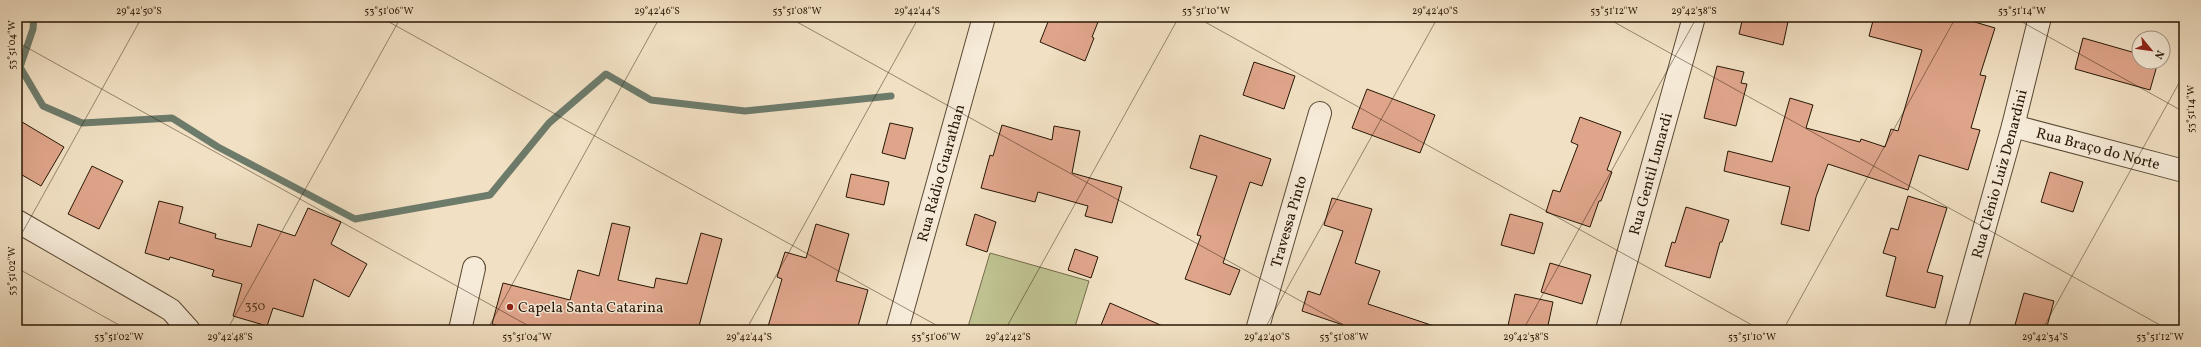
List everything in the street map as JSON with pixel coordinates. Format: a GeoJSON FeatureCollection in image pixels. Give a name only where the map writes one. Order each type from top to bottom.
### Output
{"type":"FeatureCollection","features":[{"type":"Feature","properties":{"kind":"street","name":"Rua Rádio Guarathan"},"geometry":{"type":"LineString","coordinates":[[897,330],[984,17]]}},
{"type":"Feature","properties":{"kind":"street","name":"Rua Gentil Lunardi"},"geometry":{"type":"LineString","coordinates":[[1607,330],[1694,17]]}},
{"type":"Feature","properties":{"kind":"street","name":"Rua Clênio Luiz Denardini"},"geometry":{"type":"LineString","coordinates":[[1956,330],[2013,126],[2040,17]]}},
{"type":"Feature","properties":{"kind":"street","name":"Travessa Pinto"},"geometry":{"type":"LineString","coordinates":[[1257,330],[1320,113]]}},
{"type":"Feature","properties":{"kind":"street","name":"Rua Braço do Norte"},"geometry":{"type":"LineString","coordinates":[[2013,126],[2184,171]]}},
{"type":"Feature","properties":{"kind":"street"},"geometry":{"type":"LineString","coordinates":[[17,221],[171,310],[189,330]]}},
{"type":"Feature","properties":{"kind":"street"},"geometry":{"type":"LineString","coordinates":[[460,330],[474,268]]}},
{"type":"Feature","properties":{"kind":"green space"},"geometry":{"type":"Polygon","coordinates":[[[990,253],[1089,281],[1074,330],[967,330],[990,253]]]}},
{"type":"Feature","properties":{"kind":"building"},"geometry":{"type":"Polygon","coordinates":[[[1050,17],[1100,17],[1085,61],[1040,42],[1050,17]]]}},
{"type":"Feature","properties":{"kind":"building"},"geometry":{"type":"Polygon","coordinates":[[[1743,17],[1789,17],[1783,45],[1739,34],[1743,17]]]}},
{"type":"Feature","properties":{"kind":"building"},"geometry":{"type":"Polygon","coordinates":[[[1874,17],[1958,17],[1995,28],[1980,75],[1986,76],[1971,128],[1980,130],[1968,170],[1919,155],[1908,190],[1828,164],[1816,197],[1809,231],[1781,224],[1790,187],[1724,171],[1728,151],[1772,162],[1790,98],[1813,105],[1806,128],[1860,142],[1861,139],[1885,147],[1891,129],[1898,131],[1922,50],[1869,36],[1874,17]]]}},
{"type":"Feature","properties":{"kind":"building"},"geometry":{"type":"Polygon","coordinates":[[[2083,38],[2131,52],[2131,70],[2156,70],[2150,90],[2075,69],[2083,38]]]}},
{"type":"Feature","properties":{"kind":"building"},"geometry":{"type":"Polygon","coordinates":[[[1254,62],[1295,76],[1284,109],[1243,95],[1254,62]]]}},
{"type":"Feature","properties":{"kind":"building"},"geometry":{"type":"Polygon","coordinates":[[[1717,66],[1744,72],[1741,83],[1747,84],[1736,126],[1704,118],[1717,66]]]}},
{"type":"Feature","properties":{"kind":"building"},"geometry":{"type":"Polygon","coordinates":[[[1367,89],[1435,115],[1420,153],[1352,128],[1367,89]]]}},
{"type":"Feature","properties":{"kind":"building"},"geometry":{"type":"Polygon","coordinates":[[[1580,117],[1621,132],[1607,170],[1612,172],[1601,201],[1599,201],[1590,227],[1546,212],[1553,190],[1560,192],[1578,145],[1571,142],[1580,117]]]}},
{"type":"Feature","properties":{"kind":"building"},"geometry":{"type":"Polygon","coordinates":[[[17,119],[64,147],[41,186],[17,172],[17,119]]]}},
{"type":"Feature","properties":{"kind":"building"},"geometry":{"type":"Polygon","coordinates":[[[890,123],[913,128],[905,159],[882,153],[890,123]]]}},
{"type":"Feature","properties":{"kind":"building"},"geometry":{"type":"Polygon","coordinates":[[[1002,125],[1052,140],[1054,126],[1080,131],[1072,173],[1122,187],[1112,223],[1085,216],[1088,206],[1038,192],[1035,202],[981,188],[990,155],[993,156],[1002,125]]]}},
{"type":"Feature","properties":{"kind":"building"},"geometry":{"type":"Polygon","coordinates":[[[1200,135],[1271,159],[1262,186],[1250,182],[1223,263],[1240,270],[1230,295],[1185,279],[1201,236],[1197,235],[1217,176],[1190,168],[1200,135]]]}},
{"type":"Feature","properties":{"kind":"building"},"geometry":{"type":"Polygon","coordinates":[[[92,166],[123,181],[99,229],[68,214],[92,166]]]}},
{"type":"Feature","properties":{"kind":"building"},"geometry":{"type":"Polygon","coordinates":[[[2050,172],[2083,182],[2073,212],[2041,202],[2050,172]]]}},
{"type":"Feature","properties":{"kind":"building"},"geometry":{"type":"Polygon","coordinates":[[[851,174],[889,182],[884,205],[846,197],[851,174]]]}},
{"type":"Feature","properties":{"kind":"building"},"geometry":{"type":"Polygon","coordinates":[[[1908,196],[1947,208],[1927,272],[1943,276],[1935,308],[1886,296],[1896,257],[1883,253],[1891,228],[1898,230],[1908,196]]]}},
{"type":"Feature","properties":{"kind":"building"},"geometry":{"type":"Polygon","coordinates":[[[1332,198],[1372,209],[1355,263],[1380,271],[1368,304],[1434,326],[1434,330],[1342,330],[1343,325],[1302,311],[1308,291],[1320,295],[1343,231],[1324,225],[1332,198]]]}},
{"type":"Feature","properties":{"kind":"building"},"geometry":{"type":"Polygon","coordinates":[[[159,201],[183,207],[179,223],[216,234],[215,238],[251,247],[258,224],[295,236],[308,208],[341,222],[331,244],[367,264],[349,297],[314,279],[303,317],[273,308],[267,326],[233,316],[242,284],[212,276],[214,270],[170,257],[169,260],[145,253],[159,201]]]}},
{"type":"Feature","properties":{"kind":"building"},"geometry":{"type":"Polygon","coordinates":[[[1686,207],[1729,220],[1722,242],[1720,242],[1710,278],[1665,266],[1672,242],[1675,243],[1686,207]]]}},
{"type":"Feature","properties":{"kind":"building"},"geometry":{"type":"Polygon","coordinates":[[[975,214],[996,222],[987,252],[966,245],[975,214]]]}},
{"type":"Feature","properties":{"kind":"building"},"geometry":{"type":"Polygon","coordinates":[[[1510,214],[1543,223],[1534,254],[1501,245],[1510,214]]]}},
{"type":"Feature","properties":{"kind":"building"},"geometry":{"type":"Polygon","coordinates":[[[612,223],[630,227],[618,280],[654,288],[656,278],[687,284],[701,233],[722,239],[698,330],[515,330],[492,324],[503,283],[570,300],[578,270],[599,276],[612,223]]]}},
{"type":"Feature","properties":{"kind":"building"},"geometry":{"type":"Polygon","coordinates":[[[816,224],[849,234],[836,281],[868,290],[857,330],[767,330],[782,279],[777,277],[785,252],[806,258],[816,224]]]}},
{"type":"Feature","properties":{"kind":"building"},"geometry":{"type":"Polygon","coordinates":[[[1075,249],[1098,257],[1091,278],[1068,270],[1075,249]]]}},
{"type":"Feature","properties":{"kind":"building"},"geometry":{"type":"Polygon","coordinates":[[[1550,263],[1591,275],[1582,304],[1541,292],[1550,263]]]}},
{"type":"Feature","properties":{"kind":"building"},"geometry":{"type":"Polygon","coordinates":[[[2024,293],[2054,301],[2046,330],[2033,330],[2015,325],[2024,293]]]}},
{"type":"Feature","properties":{"kind":"building"},"geometry":{"type":"Polygon","coordinates":[[[1515,294],[1553,302],[1547,330],[1507,330],[1515,294]]]}},
{"type":"Feature","properties":{"kind":"building"},"geometry":{"type":"Polygon","coordinates":[[[1110,303],[1172,330],[1099,330],[1110,303]]]}},
{"type":"Feature","properties":{"kind":"waterway"},"geometry":{"type":"LineString","coordinates":[[34,17],[33,29],[20,67],[43,106],[82,123],[172,118],[218,147],[355,219],[490,195],[549,123],[606,74],[651,100],[745,111],[891,96]]}},
{"type":"Feature","properties":{"kind":"place","name":"Capela Santa Catarina"},"geometry":{"type":"Point","coordinates":[510,307]}}]}
